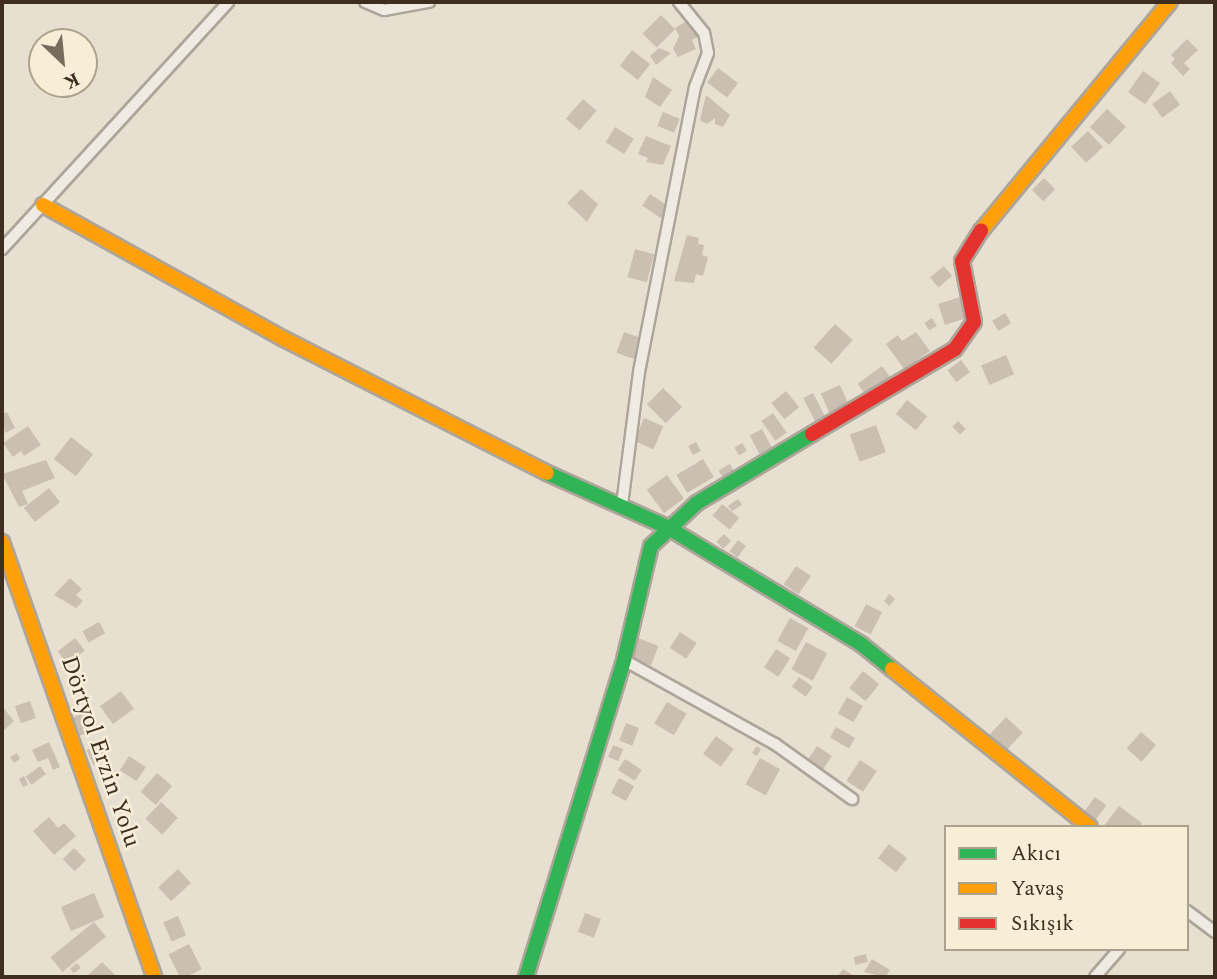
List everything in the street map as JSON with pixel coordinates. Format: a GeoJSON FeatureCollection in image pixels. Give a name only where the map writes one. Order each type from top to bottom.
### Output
{"type":"FeatureCollection","features":[{"type":"Feature","properties":{"kind":"street"},"geometry":{"type":"LineString","coordinates":[[2,249],[228,2]]}},
{"type":"Feature","properties":{"kind":"street"},"geometry":{"type":"LineString","coordinates":[[365,2],[384,10],[429,2]]}},
{"type":"Feature","properties":{"kind":"street"},"geometry":{"type":"LineString","coordinates":[[622,505],[639,372],[692,99],[708,53],[704,33],[679,2]]}},
{"type":"Feature","properties":{"kind":"street"},"geometry":{"type":"LineString","coordinates":[[526,977],[624,660],[651,546],[667,527],[697,503],[956,349],[974,322],[962,261],[974,239],[1170,2]]}},
{"type":"Feature","properties":{"kind":"street"},"geometry":{"type":"LineString","coordinates":[[43,205],[297,345],[525,463],[667,527],[860,644],[1087,825]]}},
{"type":"Feature","properties":{"kind":"street","name":"Dörtyol Erzin Yolu"},"geometry":{"type":"LineString","coordinates":[[2,542],[154,977]]}},
{"type":"Feature","properties":{"kind":"street"},"geometry":{"type":"LineString","coordinates":[[624,660],[775,744],[852,799]]}},
{"type":"Feature","properties":{"kind":"street"},"geometry":{"type":"LineString","coordinates":[[1189,912],[1215,932]]}},
{"type":"Feature","properties":{"kind":"street"},"geometry":{"type":"LineString","coordinates":[[1095,977],[1117,951]]}},
{"type":"Feature","properties":{"kind":"building"},"geometry":{"type":"Polygon","coordinates":[[[661,15],[675,29],[657,48],[643,33],[661,15]]]}},
{"type":"Feature","properties":{"kind":"building"},"geometry":{"type":"Polygon","coordinates":[[[685,22],[698,37],[692,40],[696,49],[678,57],[673,49],[679,36],[675,28],[685,22]]]}},
{"type":"Feature","properties":{"kind":"building"},"geometry":{"type":"Polygon","coordinates":[[[1187,39],[1198,50],[1184,63],[1190,69],[1183,76],[1171,63],[1175,59],[1171,55],[1187,39]]]}},
{"type":"Feature","properties":{"kind":"building"},"geometry":{"type":"Polygon","coordinates":[[[659,48],[671,53],[656,65],[650,56],[659,48]]]}},
{"type":"Feature","properties":{"kind":"building"},"geometry":{"type":"Polygon","coordinates":[[[632,50],[650,64],[638,80],[620,66],[632,50]]]}},
{"type":"Feature","properties":{"kind":"building"},"geometry":{"type":"Polygon","coordinates":[[[718,68],[738,83],[727,97],[707,82],[718,68]]]}},
{"type":"Feature","properties":{"kind":"building"},"geometry":{"type":"Polygon","coordinates":[[[1143,71],[1160,83],[1145,104],[1128,92],[1143,71]]]}},
{"type":"Feature","properties":{"kind":"building"},"geometry":{"type":"Polygon","coordinates":[[[653,77],[672,90],[660,107],[645,97],[653,77]]]}},
{"type":"Feature","properties":{"kind":"building"},"geometry":{"type":"Polygon","coordinates":[[[1170,91],[1180,105],[1162,118],[1152,104],[1170,91]]]}},
{"type":"Feature","properties":{"kind":"building"},"geometry":{"type":"Polygon","coordinates":[[[706,95],[730,115],[723,127],[715,124],[715,118],[707,124],[700,120],[706,95]]]}},
{"type":"Feature","properties":{"kind":"building"},"geometry":{"type":"Polygon","coordinates":[[[583,99],[597,111],[580,130],[566,119],[583,99]]]}},
{"type":"Feature","properties":{"kind":"building"},"geometry":{"type":"Polygon","coordinates":[[[1107,109],[1126,127],[1109,145],[1090,127],[1107,109]]]}},
{"type":"Feature","properties":{"kind":"building"},"geometry":{"type":"Polygon","coordinates":[[[663,112],[680,119],[674,133],[657,126],[663,112]]]}},
{"type":"Feature","properties":{"kind":"building"},"geometry":{"type":"Polygon","coordinates":[[[615,127],[634,139],[624,154],[605,142],[615,127]]]}},
{"type":"Feature","properties":{"kind":"building"},"geometry":{"type":"Polygon","coordinates":[[[1088,131],[1103,147],[1086,163],[1071,147],[1088,131]]]}},
{"type":"Feature","properties":{"kind":"building"},"geometry":{"type":"Polygon","coordinates":[[[646,136],[671,146],[663,165],[646,162],[648,158],[638,154],[646,136]]]}},
{"type":"Feature","properties":{"kind":"building"},"geometry":{"type":"Polygon","coordinates":[[[1044,178],[1055,189],[1043,201],[1032,190],[1044,178]]]}},
{"type":"Feature","properties":{"kind":"building"},"geometry":{"type":"Polygon","coordinates":[[[581,189],[598,204],[587,222],[567,203],[581,189]]]}},
{"type":"Feature","properties":{"kind":"building"},"geometry":{"type":"Polygon","coordinates":[[[650,194],[669,207],[661,218],[642,206],[650,194]]]}},
{"type":"Feature","properties":{"kind":"building"},"geometry":{"type":"Polygon","coordinates":[[[687,235],[699,238],[698,244],[704,245],[702,255],[708,257],[703,276],[696,274],[694,283],[674,281],[687,235]]]}},
{"type":"Feature","properties":{"kind":"building"},"geometry":{"type":"Polygon","coordinates":[[[635,249],[654,254],[647,282],[627,277],[635,249]]]}},
{"type":"Feature","properties":{"kind":"building"},"geometry":{"type":"Polygon","coordinates":[[[944,266],[952,276],[938,287],[930,277],[944,266]]]}},
{"type":"Feature","properties":{"kind":"building"},"geometry":{"type":"Polygon","coordinates":[[[960,297],[967,318],[945,325],[938,304],[960,297]]]}},
{"type":"Feature","properties":{"kind":"building"},"geometry":{"type":"Polygon","coordinates":[[[1005,313],[1011,323],[998,331],[992,321],[1005,313]]]}},
{"type":"Feature","properties":{"kind":"building"},"geometry":{"type":"Polygon","coordinates":[[[932,318],[937,326],[929,330],[924,323],[932,318]]]}},
{"type":"Feature","properties":{"kind":"building"},"geometry":{"type":"Polygon","coordinates":[[[835,324],[853,340],[831,364],[814,348],[835,324]]]}},
{"type":"Feature","properties":{"kind":"building"},"geometry":{"type":"Polygon","coordinates":[[[624,332],[643,339],[635,360],[616,353],[624,332]]]}},
{"type":"Feature","properties":{"kind":"building"},"geometry":{"type":"Polygon","coordinates":[[[916,332],[930,351],[904,369],[886,344],[898,335],[902,341],[916,332]]]}},
{"type":"Feature","properties":{"kind":"building"},"geometry":{"type":"Polygon","coordinates":[[[1006,355],[1014,374],[989,385],[981,366],[1006,355]]]}},
{"type":"Feature","properties":{"kind":"building"},"geometry":{"type":"Polygon","coordinates":[[[961,360],[970,372],[956,382],[947,370],[961,360]]]}},
{"type":"Feature","properties":{"kind":"building"},"geometry":{"type":"Polygon","coordinates":[[[882,366],[892,380],[868,397],[858,384],[882,366]]]}},
{"type":"Feature","properties":{"kind":"building"},"geometry":{"type":"Polygon","coordinates":[[[840,385],[850,407],[831,415],[821,394],[840,385]]]}},
{"type":"Feature","properties":{"kind":"building"},"geometry":{"type":"Polygon","coordinates":[[[663,388],[682,407],[666,423],[647,404],[663,388]]]}},
{"type":"Feature","properties":{"kind":"building"},"geometry":{"type":"Polygon","coordinates":[[[786,391],[799,407],[784,419],[771,403],[786,391]]]}},
{"type":"Feature","properties":{"kind":"building"},"geometry":{"type":"Polygon","coordinates":[[[813,393],[827,421],[817,426],[803,398],[813,393]]]}},
{"type":"Feature","properties":{"kind":"building"},"geometry":{"type":"Polygon","coordinates":[[[907,400],[927,416],[916,430],[896,414],[907,400]]]}},
{"type":"Feature","properties":{"kind":"building"},"geometry":{"type":"Polygon","coordinates":[[[7,412],[15,428],[5,433],[2,415],[7,412]]]}},
{"type":"Feature","properties":{"kind":"building"},"geometry":{"type":"Polygon","coordinates":[[[773,413],[787,433],[775,441],[762,421],[773,413]]]}},
{"type":"Feature","properties":{"kind":"building"},"geometry":{"type":"Polygon","coordinates":[[[644,418],[663,426],[654,449],[634,441],[644,418]]]}},
{"type":"Feature","properties":{"kind":"building"},"geometry":{"type":"Polygon","coordinates":[[[958,421],[966,429],[960,434],[952,427],[958,421]]]}},
{"type":"Feature","properties":{"kind":"building"},"geometry":{"type":"Polygon","coordinates":[[[876,425],[886,452],[860,462],[850,435],[876,425]]]}},
{"type":"Feature","properties":{"kind":"building"},"geometry":{"type":"Polygon","coordinates":[[[28,426],[41,445],[24,456],[21,451],[13,457],[3,443],[28,426]]]}},
{"type":"Feature","properties":{"kind":"building"},"geometry":{"type":"Polygon","coordinates":[[[762,429],[772,448],[759,454],[750,436],[762,429]]]}},
{"type":"Feature","properties":{"kind":"building"},"geometry":{"type":"Polygon","coordinates":[[[71,437],[93,454],[76,476],[54,459],[71,437]]]}},
{"type":"Feature","properties":{"kind":"building"},"geometry":{"type":"Polygon","coordinates":[[[696,442],[701,451],[693,455],[688,446],[696,442]]]}},
{"type":"Feature","properties":{"kind":"building"},"geometry":{"type":"Polygon","coordinates":[[[742,443],[747,451],[739,455],[734,448],[742,443]]]}},
{"type":"Feature","properties":{"kind":"building"},"geometry":{"type":"Polygon","coordinates":[[[703,459],[714,477],[687,493],[676,475],[703,459]]]}},
{"type":"Feature","properties":{"kind":"building"},"geometry":{"type":"Polygon","coordinates":[[[46,460],[55,478],[22,491],[28,504],[19,507],[2,474],[46,460]]]}},
{"type":"Feature","properties":{"kind":"building"},"geometry":{"type":"Polygon","coordinates":[[[730,464],[736,475],[725,482],[719,470],[730,464]]]}},
{"type":"Feature","properties":{"kind":"building"},"geometry":{"type":"Polygon","coordinates":[[[667,475],[684,498],[664,513],[647,490],[667,475]]]}},
{"type":"Feature","properties":{"kind":"building"},"geometry":{"type":"Polygon","coordinates":[[[49,488],[60,502],[35,522],[24,508],[49,488]]]}},
{"type":"Feature","properties":{"kind":"building"},"geometry":{"type":"Polygon","coordinates":[[[738,499],[742,505],[732,512],[728,506],[738,499]]]}},
{"type":"Feature","properties":{"kind":"building"},"geometry":{"type":"Polygon","coordinates":[[[722,504],[739,518],[730,530],[713,516],[722,504]]]}},
{"type":"Feature","properties":{"kind":"building"},"geometry":{"type":"Polygon","coordinates":[[[724,534],[731,541],[723,549],[716,542],[724,534]]]}},
{"type":"Feature","properties":{"kind":"building"},"geometry":{"type":"Polygon","coordinates":[[[738,540],[746,546],[738,557],[730,551],[738,540]]]}},
{"type":"Feature","properties":{"kind":"building"},"geometry":{"type":"Polygon","coordinates":[[[796,566],[811,576],[799,594],[784,584],[796,566]]]}},
{"type":"Feature","properties":{"kind":"building"},"geometry":{"type":"Polygon","coordinates":[[[70,578],[82,589],[76,595],[83,601],[76,608],[54,595],[70,578]]]}},
{"type":"Feature","properties":{"kind":"building"},"geometry":{"type":"Polygon","coordinates":[[[889,594],[895,599],[889,606],[884,601],[889,594]]]}},
{"type":"Feature","properties":{"kind":"building"},"geometry":{"type":"Polygon","coordinates":[[[866,604],[882,612],[871,634],[855,626],[866,604]]]}},
{"type":"Feature","properties":{"kind":"building"},"geometry":{"type":"Polygon","coordinates":[[[790,618],[808,628],[796,651],[777,641],[790,618]]]}},
{"type":"Feature","properties":{"kind":"building"},"geometry":{"type":"Polygon","coordinates":[[[99,622],[105,633],[89,643],[82,631],[99,622]]]}},
{"type":"Feature","properties":{"kind":"building"},"geometry":{"type":"Polygon","coordinates":[[[680,632],[697,643],[686,659],[670,648],[680,632]]]}},
{"type":"Feature","properties":{"kind":"building"},"geometry":{"type":"Polygon","coordinates":[[[75,638],[85,651],[68,664],[58,652],[75,638]]]}},
{"type":"Feature","properties":{"kind":"building"},"geometry":{"type":"Polygon","coordinates":[[[638,638],[659,646],[651,665],[630,658],[638,638]]]}},
{"type":"Feature","properties":{"kind":"building"},"geometry":{"type":"Polygon","coordinates":[[[806,642],[827,653],[813,681],[791,669],[806,642]]]}},
{"type":"Feature","properties":{"kind":"building"},"geometry":{"type":"Polygon","coordinates":[[[776,649],[790,658],[778,677],[764,667],[776,649]]]}},
{"type":"Feature","properties":{"kind":"building"},"geometry":{"type":"Polygon","coordinates":[[[863,671],[879,684],[865,701],[849,688],[863,671]]]}},
{"type":"Feature","properties":{"kind":"building"},"geometry":{"type":"Polygon","coordinates":[[[799,677],[813,687],[806,697],[792,687],[799,677]]]}},
{"type":"Feature","properties":{"kind":"building"},"geometry":{"type":"Polygon","coordinates":[[[121,691],[134,709],[113,724],[100,706],[121,691]]]}},
{"type":"Feature","properties":{"kind":"building"},"geometry":{"type":"Polygon","coordinates":[[[847,697],[863,706],[854,722],[838,714],[847,697]]]}},
{"type":"Feature","properties":{"kind":"building"},"geometry":{"type":"Polygon","coordinates":[[[30,701],[36,718],[21,723],[15,706],[30,701]]]}},
{"type":"Feature","properties":{"kind":"building"},"geometry":{"type":"Polygon","coordinates":[[[667,702],[687,714],[674,735],[654,723],[667,702]]]}},
{"type":"Feature","properties":{"kind":"building"},"geometry":{"type":"Polygon","coordinates":[[[2,706],[14,721],[2,732],[2,706]]]}},
{"type":"Feature","properties":{"kind":"building"},"geometry":{"type":"Polygon","coordinates":[[[84,713],[91,732],[78,737],[71,718],[84,713]]]}},
{"type":"Feature","properties":{"kind":"building"},"geometry":{"type":"Polygon","coordinates":[[[1006,717],[1023,733],[1002,755],[986,739],[1006,717]]]}},
{"type":"Feature","properties":{"kind":"building"},"geometry":{"type":"Polygon","coordinates":[[[626,723],[639,728],[632,746],[619,741],[626,723]]]}},
{"type":"Feature","properties":{"kind":"building"},"geometry":{"type":"Polygon","coordinates":[[[836,727],[855,738],[849,748],[830,737],[836,727]]]}},
{"type":"Feature","properties":{"kind":"building"},"geometry":{"type":"Polygon","coordinates":[[[1141,732],[1156,745],[1142,762],[1127,749],[1141,732]]]}},
{"type":"Feature","properties":{"kind":"building"},"geometry":{"type":"Polygon","coordinates":[[[716,736],[734,749],[721,767],[703,754],[716,736]]]}},
{"type":"Feature","properties":{"kind":"building"},"geometry":{"type":"Polygon","coordinates":[[[49,742],[60,767],[53,770],[48,758],[38,762],[32,750],[49,742]]]}},
{"type":"Feature","properties":{"kind":"building"},"geometry":{"type":"Polygon","coordinates":[[[102,743],[109,758],[94,766],[87,750],[102,743]]]}},
{"type":"Feature","properties":{"kind":"building"},"geometry":{"type":"Polygon","coordinates":[[[613,745],[623,749],[618,761],[608,757],[613,745]]]}},
{"type":"Feature","properties":{"kind":"building"},"geometry":{"type":"Polygon","coordinates":[[[757,746],[761,749],[757,756],[752,753],[757,746]]]}},
{"type":"Feature","properties":{"kind":"building"},"geometry":{"type":"Polygon","coordinates":[[[817,746],[832,756],[821,773],[806,763],[817,746]]]}},
{"type":"Feature","properties":{"kind":"building"},"geometry":{"type":"Polygon","coordinates":[[[17,753],[20,759],[14,763],[10,757],[17,753]]]}},
{"type":"Feature","properties":{"kind":"building"},"geometry":{"type":"Polygon","coordinates":[[[129,756],[146,767],[137,781],[120,770],[129,756]]]}},
{"type":"Feature","properties":{"kind":"building"},"geometry":{"type":"Polygon","coordinates":[[[760,758],[780,769],[766,795],[745,784],[760,758]]]}},
{"type":"Feature","properties":{"kind":"building"},"geometry":{"type":"Polygon","coordinates":[[[625,759],[642,770],[635,781],[618,770],[625,759]]]}},
{"type":"Feature","properties":{"kind":"building"},"geometry":{"type":"Polygon","coordinates":[[[860,760],[877,771],[863,792],[846,781],[860,760]]]}},
{"type":"Feature","properties":{"kind":"building"},"geometry":{"type":"Polygon","coordinates":[[[40,766],[46,774],[32,785],[26,777],[40,766]]]}},
{"type":"Feature","properties":{"kind":"building"},"geometry":{"type":"Polygon","coordinates":[[[157,773],[172,786],[156,805],[141,792],[157,773]]]}},
{"type":"Feature","properties":{"kind":"building"},"geometry":{"type":"Polygon","coordinates":[[[24,776],[28,785],[23,787],[19,779],[24,776]]]}},
{"type":"Feature","properties":{"kind":"building"},"geometry":{"type":"Polygon","coordinates":[[[619,778],[634,786],[626,801],[611,793],[619,778]]]}},
{"type":"Feature","properties":{"kind":"building"},"geometry":{"type":"Polygon","coordinates":[[[1095,797],[1106,805],[1094,822],[1083,814],[1095,797]]]}},
{"type":"Feature","properties":{"kind":"building"},"geometry":{"type":"Polygon","coordinates":[[[161,802],[178,818],[162,835],[145,819],[161,802]]]}},
{"type":"Feature","properties":{"kind":"building"},"geometry":{"type":"Polygon","coordinates":[[[1119,806],[1142,823],[1141,825],[1105,825],[1119,806]]]}},
{"type":"Feature","properties":{"kind":"building"},"geometry":{"type":"Polygon","coordinates":[[[49,817],[58,828],[64,823],[76,836],[54,855],[33,831],[49,817]]]}},
{"type":"Feature","properties":{"kind":"building"},"geometry":{"type":"Polygon","coordinates":[[[889,844],[907,858],[896,872],[878,858],[889,844]]]}},
{"type":"Feature","properties":{"kind":"building"},"geometry":{"type":"Polygon","coordinates":[[[74,848],[86,860],[75,871],[63,859],[74,848]]]}},
{"type":"Feature","properties":{"kind":"building"},"geometry":{"type":"Polygon","coordinates":[[[178,869],[191,883],[171,901],[158,887],[178,869]]]}},
{"type":"Feature","properties":{"kind":"building"},"geometry":{"type":"Polygon","coordinates":[[[94,893],[104,917],[71,931],[61,907],[94,893]]]}},
{"type":"Feature","properties":{"kind":"building"},"geometry":{"type":"Polygon","coordinates":[[[585,913],[601,919],[594,938],[578,932],[585,913]]]}},
{"type":"Feature","properties":{"kind":"building"},"geometry":{"type":"Polygon","coordinates":[[[178,916],[186,935],[171,942],[163,922],[178,916]]]}},
{"type":"Feature","properties":{"kind":"building"},"geometry":{"type":"Polygon","coordinates":[[[94,922],[106,937],[62,972],[50,957],[94,922]]]}},
{"type":"Feature","properties":{"kind":"building"},"geometry":{"type":"Polygon","coordinates":[[[189,944],[202,969],[180,977],[169,954],[189,944]]]}},
{"type":"Feature","properties":{"kind":"building"},"geometry":{"type":"Polygon","coordinates":[[[866,954],[868,962],[855,965],[853,957],[866,954]]]}},
{"type":"Feature","properties":{"kind":"building"},"geometry":{"type":"Polygon","coordinates":[[[872,959],[890,970],[885,977],[864,972],[872,959]]]}},
{"type":"Feature","properties":{"kind":"building"},"geometry":{"type":"Polygon","coordinates":[[[102,962],[117,977],[86,977],[102,962]]]}},
{"type":"Feature","properties":{"kind":"building"},"geometry":{"type":"Polygon","coordinates":[[[77,963],[81,968],[74,973],[70,969],[77,963]]]}},
{"type":"Feature","properties":{"kind":"building"},"geometry":{"type":"Polygon","coordinates":[[[843,969],[856,977],[837,977],[843,969]]]}},
{"type":"Feature","properties":{"kind":"traffic: fast"},"geometry":{"type":"LineString","coordinates":[[526,977],[624,660],[651,546],[697,503],[812,434]]}},
{"type":"Feature","properties":{"kind":"traffic: fast"},"geometry":{"type":"LineString","coordinates":[[547,473],[667,527],[861,644],[892,669]]}},
{"type":"Feature","properties":{"kind":"traffic: slow"},"geometry":{"type":"LineString","coordinates":[[981,231],[1170,2]]}},
{"type":"Feature","properties":{"kind":"traffic: slow"},"geometry":{"type":"LineString","coordinates":[[43,205],[284,339],[547,473]]}},
{"type":"Feature","properties":{"kind":"traffic: slow"},"geometry":{"type":"LineString","coordinates":[[2,542],[154,977]]}},
{"type":"Feature","properties":{"kind":"traffic: slow"},"geometry":{"type":"LineString","coordinates":[[892,669],[1087,825]]}},
{"type":"Feature","properties":{"kind":"traffic: jam"},"geometry":{"type":"LineString","coordinates":[[812,434],[955,349],[974,322],[962,261],[981,231]]}}]}
